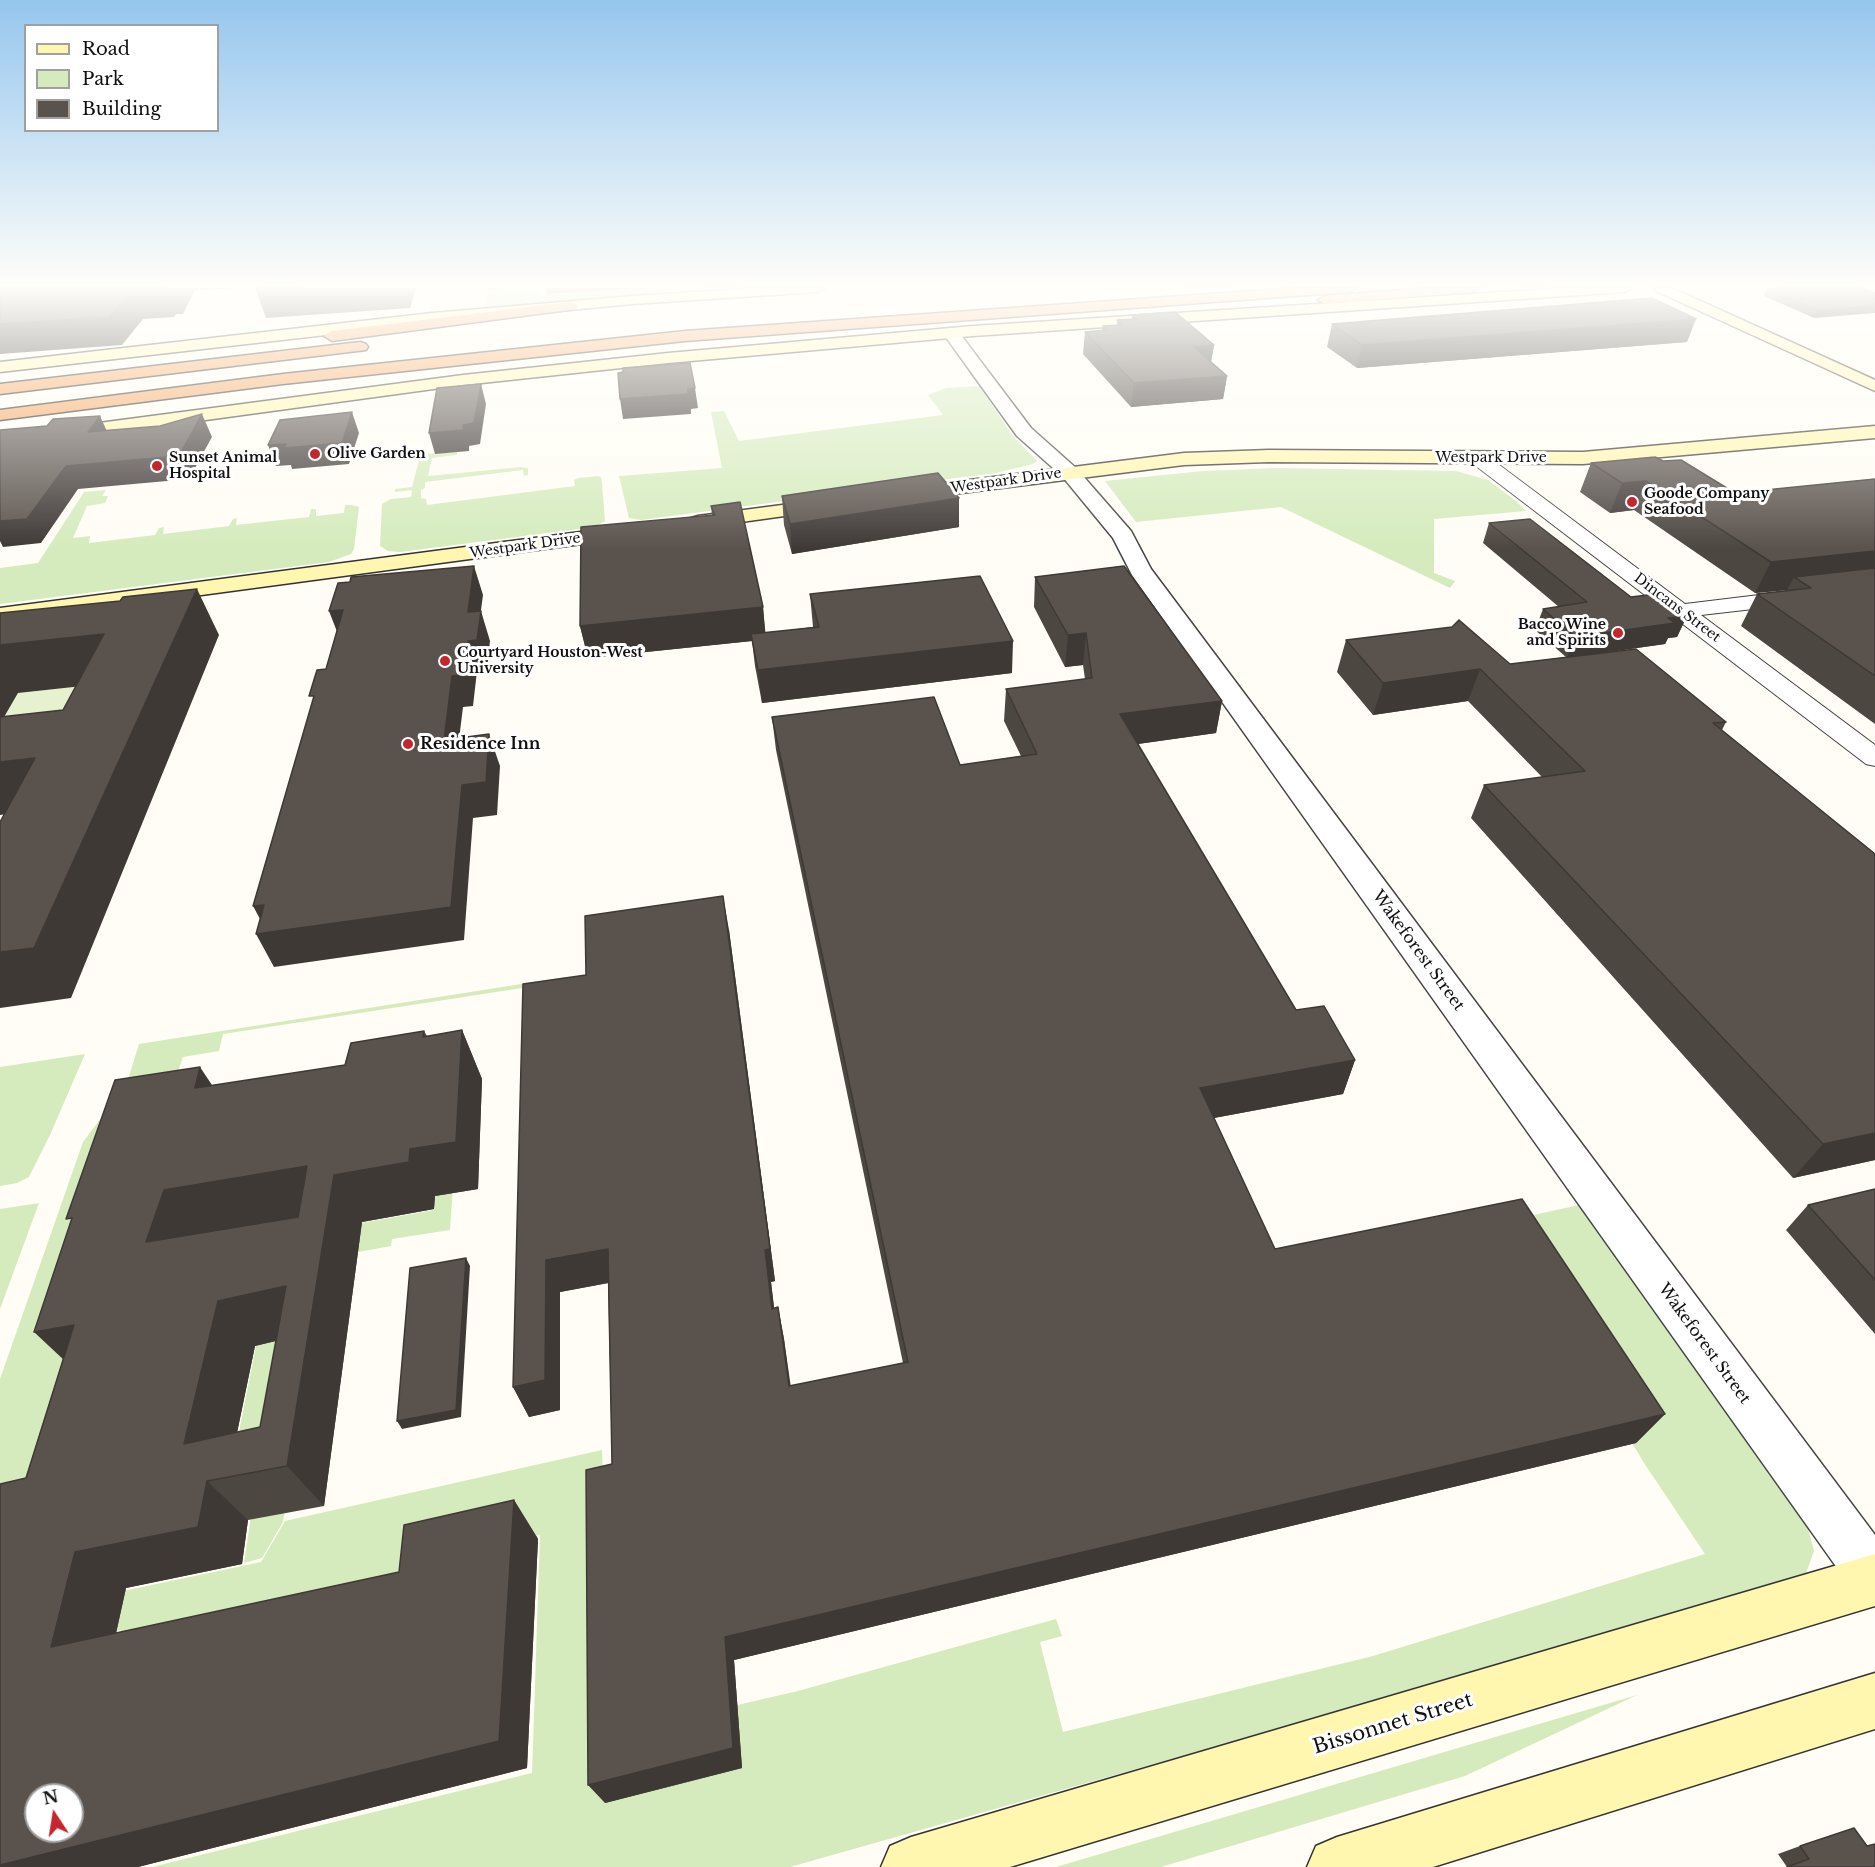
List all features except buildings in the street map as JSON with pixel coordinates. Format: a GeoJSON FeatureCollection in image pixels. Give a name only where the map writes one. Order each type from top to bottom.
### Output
{"type":"FeatureCollection","features":[{"type":"Feature","properties":{"kind":"highway"},"geometry":{"type":"LineString","coordinates":[[0,379],[30,375]]}},
{"type":"Feature","properties":{"kind":"highway"},"geometry":{"type":"LineString","coordinates":[[0,389],[120,375]]}},
{"type":"Feature","properties":{"kind":"highway"},"geometry":{"type":"LineString","coordinates":[[0,402],[218,375]]}},
{"type":"Feature","properties":{"kind":"highway"},"geometry":{"type":"LineString","coordinates":[[0,416],[319,375]]}},
{"type":"Feature","properties":{"kind":"highway"},"geometry":{"type":"LineString","coordinates":[[0,430],[463,380]]}},
{"type":"Feature","properties":{"kind":"main road"},"geometry":{"type":"LineString","coordinates":[[0,442],[508,375]]}},
{"type":"Feature","properties":{"kind":"main road"},"geometry":{"type":"LineString","coordinates":[[1851,375],[1875,386]]}},
{"type":"Feature","properties":{"kind":"main road","name":"Westpark Drive"},"geometry":{"type":"LineString","coordinates":[[882,498],[1069,472],[1237,456],[1479,459],[1607,457],[1875,432]]}},
{"type":"Feature","properties":{"kind":"main road"},"geometry":{"type":"LineString","coordinates":[[672,526],[847,502]]}},
{"type":"Feature","properties":{"kind":"main road","name":"Westpark Drive"},"geometry":{"type":"LineString","coordinates":[[0,615],[649,529]]}},
{"type":"Feature","properties":{"kind":"main road","name":"Bissonnet Street"},"geometry":{"type":"LineString","coordinates":[[911,1867],[1875,1579]]}},
{"type":"Feature","properties":{"kind":"main road"},"geometry":{"type":"LineString","coordinates":[[1337,1867],[1875,1701]]}},
{"type":"Feature","properties":{"kind":"street","name":"Wakeforest Street"},"geometry":{"type":"LineString","coordinates":[[982,375],[1024,432],[1069,472],[1123,536],[1140,570],[1875,1579]]}},
{"type":"Feature","properties":{"kind":"street","name":"Dincans Street"},"geometry":{"type":"LineString","coordinates":[[1479,459],[1875,758]]}},
{"type":"Feature","properties":{"kind":"street"},"geometry":{"type":"LineString","coordinates":[[1681,611],[1875,588]]}},
{"type":"Feature","properties":{"kind":"green space"},"geometry":{"type":"Polygon","coordinates":[[[979,386],[1013,436],[1037,461],[1033,464],[996,473],[641,520],[629,518],[619,476],[722,468],[711,412],[724,411],[739,441],[943,415],[928,395],[946,388],[979,386]]]}},
{"type":"Feature","properties":{"kind":"green space"},"geometry":{"type":"Polygon","coordinates":[[[457,452],[457,455],[432,458],[428,476],[521,467],[528,468],[528,475],[524,476],[523,470],[425,482],[425,488],[421,490],[421,498],[426,499],[427,505],[575,486],[574,480],[578,478],[598,476],[601,477],[602,483],[605,521],[594,527],[400,552],[388,551],[380,546],[382,504],[391,499],[411,497],[412,490],[395,492],[395,489],[412,487],[420,456],[403,457],[403,455],[457,452]]]}},
{"type":"Feature","properties":{"kind":"green space"},"geometry":{"type":"Polygon","coordinates":[[[1276,468],[1456,471],[1488,480],[1526,511],[1434,519],[1434,573],[1455,581],[1450,588],[1281,507],[1136,522],[1105,481],[1203,471],[1276,468]]]}},
{"type":"Feature","properties":{"kind":"green space"},"geometry":{"type":"Polygon","coordinates":[[[106,490],[102,496],[108,496],[105,503],[87,506],[73,538],[90,536],[89,543],[155,535],[159,528],[164,527],[163,534],[229,526],[233,519],[237,518],[236,525],[309,517],[311,509],[316,509],[316,516],[344,513],[345,505],[352,505],[359,507],[354,549],[351,554],[329,562],[0,604],[0,568],[38,563],[84,492],[106,490]]]}},
{"type":"Feature","properties":{"kind":"green space"},"geometry":{"type":"Polygon","coordinates":[[[129,681],[92,759],[0,724],[18,693],[129,681]]]}},
{"type":"Feature","properties":{"kind":"green space"},"geometry":{"type":"Polygon","coordinates":[[[566,977],[557,995],[535,986],[223,1034],[219,1051],[183,1057],[177,1074],[127,1083],[139,1044],[566,977]]]}},
{"type":"Feature","properties":{"kind":"green space"},"geometry":{"type":"Polygon","coordinates":[[[85,1054],[29,1177],[17,1183],[0,1186],[0,1067],[85,1054]]]}},
{"type":"Feature","properties":{"kind":"green space"},"geometry":{"type":"Polygon","coordinates":[[[460,1083],[450,1230],[392,1239],[391,1246],[325,1258],[283,1522],[262,1558],[244,1563],[257,1476],[229,1482],[256,1346],[281,1340],[293,1268],[9,1615],[261,1562],[285,1521],[602,1450],[612,1734],[798,1691],[1056,1619],[1062,1636],[1040,1642],[1063,1732],[1373,1656],[1705,1554],[1644,1463],[1501,1222],[1584,1204],[1805,1516],[1814,1551],[1806,1573],[1571,1646],[790,1867],[152,1867],[532,1773],[540,1535],[431,1559],[427,1604],[113,1673],[121,1630],[0,1656],[0,1379],[83,1142],[104,1114],[356,1224],[434,1210],[446,1086],[460,1083]]]}},
{"type":"Feature","properties":{"kind":"green space"},"geometry":{"type":"Polygon","coordinates":[[[39,1203],[0,1309],[0,1209],[39,1203]]]}},
{"type":"Feature","properties":{"kind":"green space"},"geometry":{"type":"Polygon","coordinates":[[[1637,1695],[1465,1776],[1161,1867],[1056,1867],[1637,1695]]]}},
{"type":"Feature","properties":{"kind":"place","name":"Olive Garden"},"geometry":{"type":"Point","coordinates":[315,454]}},
{"type":"Feature","properties":{"kind":"place","name":"Sunset Animal Hospital"},"geometry":{"type":"Point","coordinates":[157,466]}},
{"type":"Feature","properties":{"kind":"place","name":"Goode Company Seafood"},"geometry":{"type":"Point","coordinates":[1632,502]}},
{"type":"Feature","properties":{"kind":"place","name":"Bacco Wine and Spirits"},"geometry":{"type":"Point","coordinates":[1618,633]}},
{"type":"Feature","properties":{"kind":"place","name":"Courtyard Houston-West University"},"geometry":{"type":"Point","coordinates":[445,661]}},
{"type":"Feature","properties":{"kind":"place","name":"Residence Inn"},"geometry":{"type":"Point","coordinates":[408,744]}}]}
